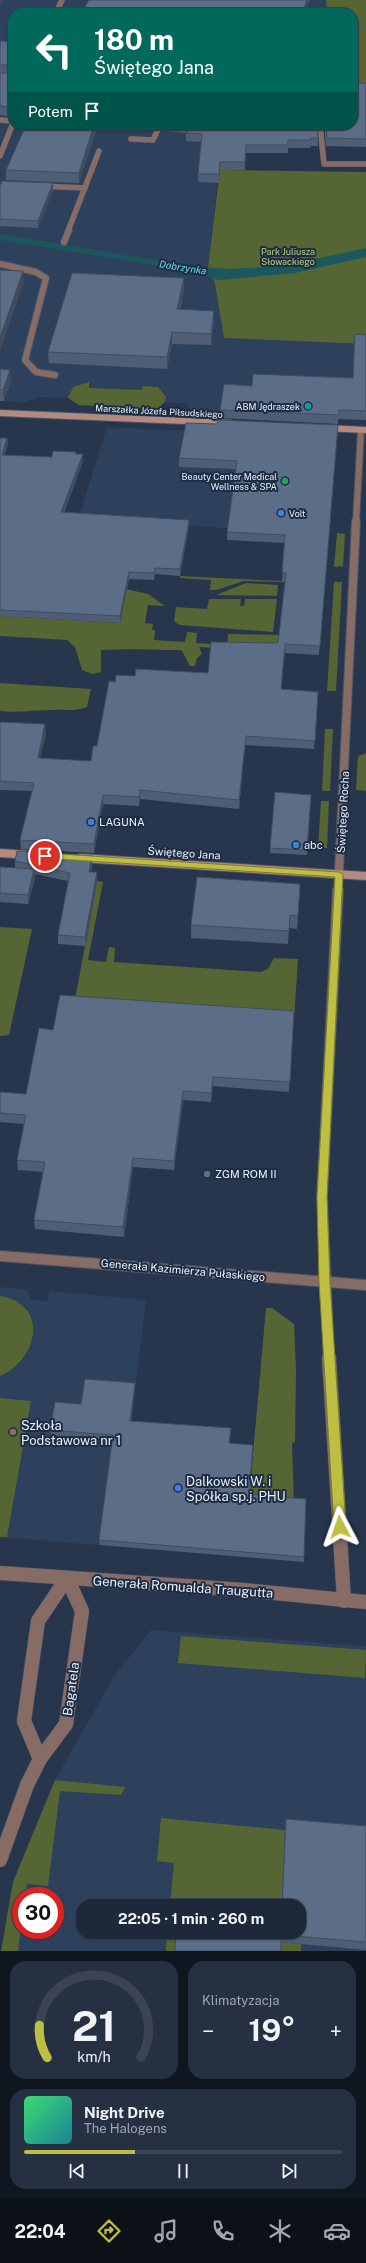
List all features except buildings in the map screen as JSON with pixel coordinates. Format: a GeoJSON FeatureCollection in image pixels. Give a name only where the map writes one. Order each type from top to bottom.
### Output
{"type":"FeatureCollection","features":[{"type":"Feature","properties":{"kind":"street"},"geometry":{"type":"LineString","coordinates":[[0,156],[10,130]]}},
{"type":"Feature","properties":{"kind":"street"},"geometry":{"type":"LineString","coordinates":[[131,139],[153,140],[158,130]]}},
{"type":"Feature","properties":{"kind":"street"},"geometry":{"type":"LineString","coordinates":[[321,130],[324,164],[366,164]]}},
{"type":"Feature","properties":{"kind":"street"},"geometry":{"type":"LineString","coordinates":[[64,242],[99,151]]}},
{"type":"Feature","properties":{"kind":"street"},"geometry":{"type":"LineString","coordinates":[[31,185],[84,188]]}},
{"type":"Feature","properties":{"kind":"street"},"geometry":{"type":"LineString","coordinates":[[0,264],[36,272],[46,278],[25,360],[36,372],[55,375]]}},
{"type":"Feature","properties":{"kind":"street","name":"Marszałka Józefa Piłsudskiego"},"geometry":{"type":"LineString","coordinates":[[0,413],[237,424]]}},
{"type":"Feature","properties":{"kind":"street"},"geometry":{"type":"LineString","coordinates":[[312,427],[364,430]]}},
{"type":"Feature","properties":{"kind":"street","name":"Świętego Rocha"},"geometry":{"type":"LineString","coordinates":[[344,1600],[324,1282],[322,1197],[339,874],[361,525],[364,430]]}},
{"type":"Feature","properties":{"kind":"street"},"geometry":{"type":"LineString","coordinates":[[0,853],[39,856]]}},
{"type":"Feature","properties":{"kind":"street","name":"Świętego Jana"},"geometry":{"type":"LineString","coordinates":[[70,858],[366,876]]}},
{"type":"Feature","properties":{"kind":"street","name":"Generała Kazimierza Pułaskiego"},"geometry":{"type":"LineString","coordinates":[[0,1256],[366,1285]]}},
{"type":"Feature","properties":{"kind":"street","name":"Generała Romualda Traugutta"},"geometry":{"type":"LineString","coordinates":[[0,1573],[243,1590],[366,1602]]}},
{"type":"Feature","properties":{"kind":"street"},"geometry":{"type":"LineString","coordinates":[[40,1759],[24,1721],[38,1621],[67,1578]]}},
{"type":"Feature","properties":{"kind":"street","name":"Bagatela"},"geometry":{"type":"LineString","coordinates":[[0,1860],[27,1785],[40,1759],[66,1724],[82,1611],[67,1578]]}},
{"type":"Feature","properties":{"kind":"shaded area"},"geometry":{"type":"Polygon","coordinates":[[[0,0],[326,0],[327,8],[8,8],[8,130],[208,130],[222,142],[208,267],[215,283],[224,338],[366,344],[366,420],[192,412],[185,403],[165,402],[157,409],[79,405],[68,398],[41,397],[25,402],[0,401],[0,0]]]}},
{"type":"Feature","properties":{"kind":"shaded area"},"geometry":{"type":"Polygon","coordinates":[[[107,427],[337,438],[329,533],[78,520],[107,427]]]}},
{"type":"Feature","properties":{"kind":"shaded area"},"geometry":{"type":"Polygon","coordinates":[[[0,1287],[28,1290],[31,1300],[48,1301],[49,1291],[146,1300],[129,1441],[252,1450],[245,1557],[0,1537],[0,1287]]]}},
{"type":"Feature","properties":{"kind":"shaded area"},"geometry":{"type":"Polygon","coordinates":[[[151,1630],[366,1646],[366,1951],[11,1951],[13,1939],[64,1939],[64,1887],[20,1887],[55,1780],[115,1675],[151,1630]]]}},
{"type":"Feature","properties":{"kind":"green space"},"geometry":{"type":"Polygon","coordinates":[[[326,0],[366,0],[366,91],[358,90],[358,8],[327,8],[326,0]]]}},
{"type":"Feature","properties":{"kind":"green space","name":"Park Juliusza Słowackiego"},"geometry":{"type":"Polygon","coordinates":[[[220,170],[366,172],[366,344],[224,338],[215,284],[208,267],[220,170]]]}},
{"type":"Feature","properties":{"kind":"green space"},"geometry":{"type":"Polygon","coordinates":[[[89,382],[89,388],[141,390],[143,386],[158,387],[166,397],[165,402],[157,409],[79,405],[68,398],[73,387],[89,382]]]}},
{"type":"Feature","properties":{"kind":"green space"},"geometry":{"type":"Polygon","coordinates":[[[337,533],[345,534],[343,566],[334,567],[337,533]]]}},
{"type":"Feature","properties":{"kind":"green space"},"geometry":{"type":"Polygon","coordinates":[[[180,576],[282,582],[244,581],[216,590],[210,590],[211,580],[180,578],[180,576]]]}},
{"type":"Feature","properties":{"kind":"green space"},"geometry":{"type":"Polygon","coordinates":[[[334,582],[342,582],[336,691],[327,691],[334,582]]]}},
{"type":"Feature","properties":{"kind":"green space"},"geometry":{"type":"Polygon","coordinates":[[[246,583],[278,585],[277,596],[216,595],[246,583]]]}},
{"type":"Feature","properties":{"kind":"green space"},"geometry":{"type":"Polygon","coordinates":[[[126,589],[148,594],[165,606],[148,605],[145,623],[153,624],[152,630],[155,630],[154,640],[185,642],[187,632],[197,633],[196,643],[227,645],[228,634],[280,635],[278,652],[199,647],[202,654],[197,658],[195,666],[190,666],[180,650],[101,650],[101,672],[92,674],[82,670],[75,647],[67,640],[0,636],[0,616],[120,623],[126,589]]]}},
{"type":"Feature","properties":{"kind":"green space"},"geometry":{"type":"Polygon","coordinates":[[[209,599],[241,599],[240,606],[244,606],[245,599],[277,599],[273,632],[180,625],[174,621],[176,607],[207,609],[209,599]]]}},
{"type":"Feature","properties":{"kind":"green space"},"geometry":{"type":"Polygon","coordinates":[[[0,683],[91,689],[87,707],[82,709],[7,712],[0,711],[0,683]]]}},
{"type":"Feature","properties":{"kind":"green space"},"geometry":{"type":"Polygon","coordinates":[[[325,729],[333,729],[330,791],[322,791],[325,729]]]}},
{"type":"Feature","properties":{"kind":"green space"},"geometry":{"type":"Polygon","coordinates":[[[366,753],[366,791],[356,790],[358,756],[366,753]]]}},
{"type":"Feature","properties":{"kind":"green space"},"geometry":{"type":"Polygon","coordinates":[[[321,801],[329,801],[327,848],[318,848],[321,801]]]}},
{"type":"Feature","properties":{"kind":"green space"},"geometry":{"type":"Polygon","coordinates":[[[97,881],[103,882],[88,960],[106,962],[109,947],[115,948],[114,962],[260,972],[268,969],[274,958],[298,959],[294,1020],[74,1005],[97,881]]]}},
{"type":"Feature","properties":{"kind":"green space"},"geometry":{"type":"Polygon","coordinates":[[[0,927],[32,929],[9,1035],[0,1036],[0,927]]]}},
{"type":"Feature","properties":{"kind":"green space"},"geometry":{"type":"Polygon","coordinates":[[[0,1296],[16,1301],[26,1310],[32,1321],[33,1333],[30,1346],[23,1358],[13,1368],[0,1376],[0,1296]]]}},
{"type":"Feature","properties":{"kind":"green space"},"geometry":{"type":"Polygon","coordinates":[[[266,1308],[272,1308],[294,1324],[296,1370],[295,1442],[292,1444],[294,1502],[249,1499],[266,1308]]]}},
{"type":"Feature","properties":{"kind":"green space"},"geometry":{"type":"Polygon","coordinates":[[[0,1398],[31,1401],[7,1537],[0,1537],[0,1398]]]}},
{"type":"Feature","properties":{"kind":"green space"},"geometry":{"type":"Polygon","coordinates":[[[181,1636],[366,1650],[365,1678],[178,1663],[181,1636]]]}},
{"type":"Feature","properties":{"kind":"green space"},"geometry":{"type":"Polygon","coordinates":[[[55,1780],[125,1787],[121,1795],[60,1791],[48,1886],[27,1884],[26,1887],[12,1887],[55,1780]]]}},
{"type":"Feature","properties":{"kind":"green space"},"geometry":{"type":"Polygon","coordinates":[[[161,1818],[285,1830],[282,1899],[171,1899],[174,1863],[157,1861],[161,1818]]]}},
{"type":"Feature","properties":{"kind":"green space"},"geometry":{"type":"Polygon","coordinates":[[[12,1888],[12,1939],[20,1939],[18,1951],[1,1951],[12,1888]]]}},
{"type":"Feature","properties":{"kind":"green space"},"geometry":{"type":"Polygon","coordinates":[[[167,1939],[176,1939],[175,1951],[166,1951],[167,1939]]]}},
{"type":"Feature","properties":{"kind":"green space"},"geometry":{"type":"Polygon","coordinates":[[[280,1942],[301,1944],[301,1951],[280,1951],[280,1942]]]}},
{"type":"Feature","properties":{"kind":"water","name":"Dobrzynka"},"geometry":{"type":"Polygon","coordinates":[[[0,234],[190,266],[229,269],[282,266],[366,248],[366,257],[295,273],[220,280],[166,267],[0,240],[0,234]]]}},
{"type":"Feature","properties":{"kind":"place","name":"ABM Jędraszek"},"geometry":{"type":"Point","coordinates":[308,406]}},
{"type":"Feature","properties":{"kind":"place","name":"Beauty Center Medical Wellness & SPA"},"geometry":{"type":"Point","coordinates":[285,481]}},
{"type":"Feature","properties":{"kind":"place","name":"Volt"},"geometry":{"type":"Point","coordinates":[281,513]}},
{"type":"Feature","properties":{"kind":"place","name":"LAGUNA"},"geometry":{"type":"Point","coordinates":[91,822]}},
{"type":"Feature","properties":{"kind":"place","name":"abc"},"geometry":{"type":"Point","coordinates":[296,845]}},
{"type":"Feature","properties":{"kind":"place","name":"ZGM ROM II"},"geometry":{"type":"Point","coordinates":[207,1174]}},
{"type":"Feature","properties":{"kind":"place","name":"Szkoła Podstawowa nr 1"},"geometry":{"type":"Point","coordinates":[13,1432]}},
{"type":"Feature","properties":{"kind":"place","name":"Dalkowski W. i Spółka sp.j. PHU"},"geometry":{"type":"Point","coordinates":[178,1488]}},
{"type":"Feature","properties":{"kind":"route"},"geometry":{"type":"LineString","coordinates":[[45,856],[339,874],[322,1197],[324,1282],[340,1527]]}}]}
